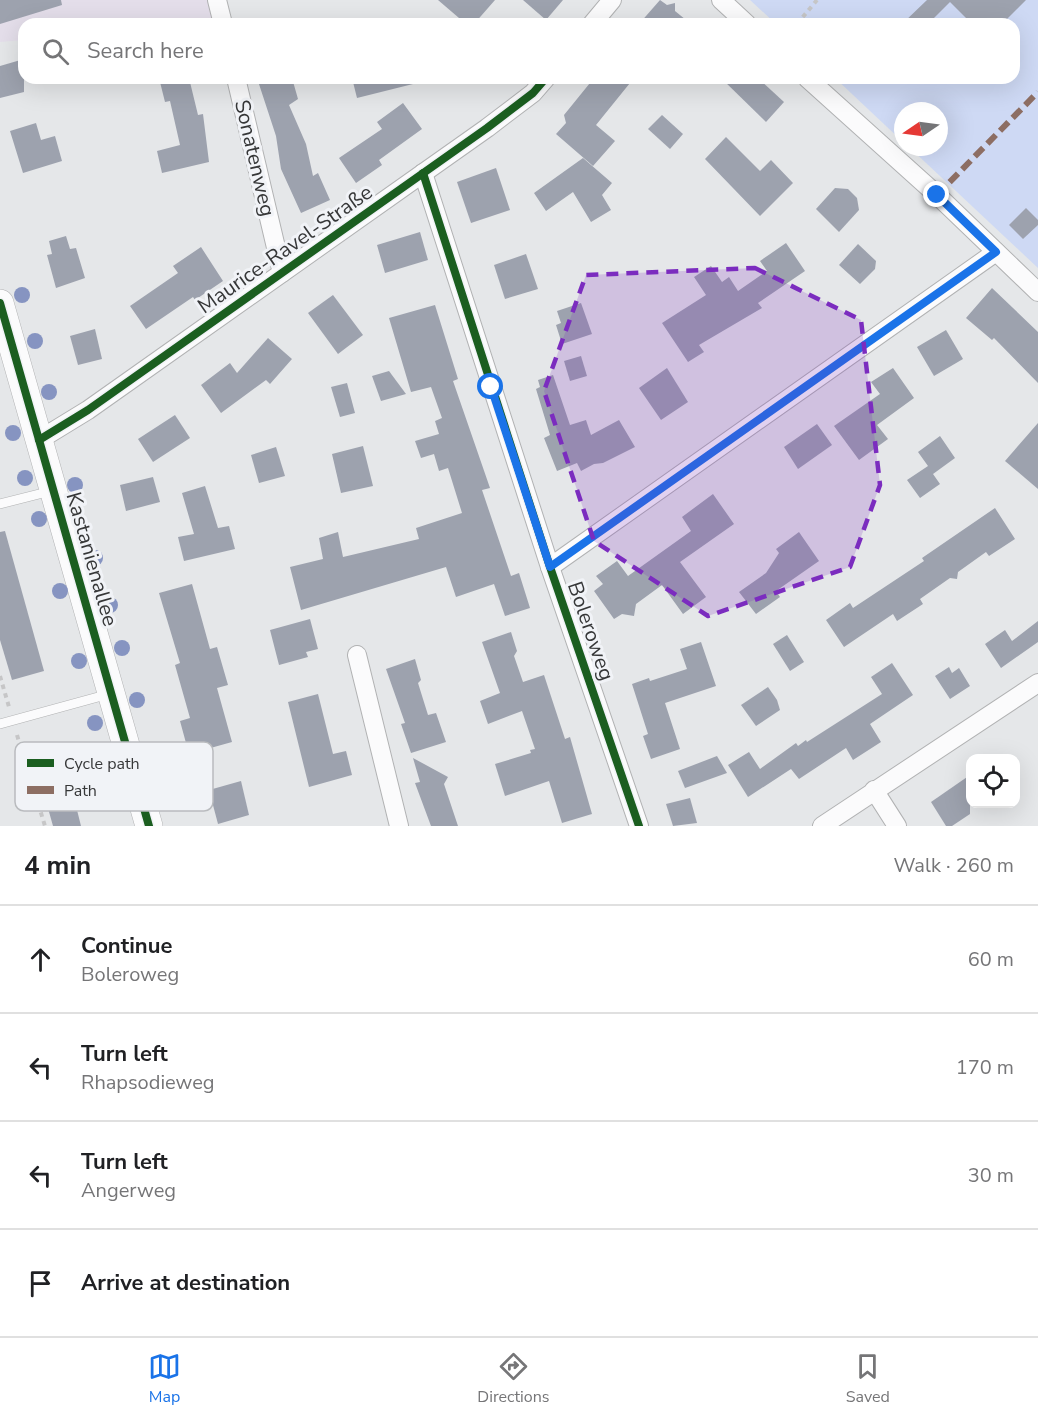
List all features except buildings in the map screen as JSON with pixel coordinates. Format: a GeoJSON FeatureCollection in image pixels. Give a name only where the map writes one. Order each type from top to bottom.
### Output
{"type":"FeatureCollection","features":[{"type":"Feature","properties":{"kind":"street"},"geometry":{"type":"LineString","coordinates":[[218,0],[222,18]]}},
{"type":"Feature","properties":{"kind":"street"},"geometry":{"type":"LineString","coordinates":[[597,18],[612,0]]}},
{"type":"Feature","properties":{"kind":"street"},"geometry":{"type":"LineString","coordinates":[[721,0],[740,18]]}},
{"type":"Feature","properties":{"kind":"street","name":"Sonatenweg"},"geometry":{"type":"LineString","coordinates":[[237,84],[282,273]]}},
{"type":"Feature","properties":{"kind":"street","name":"Maurice-Ravel-Straße"},"geometry":{"type":"LineString","coordinates":[[39,440],[88,411],[423,173],[533,93],[541,84]]}},
{"type":"Feature","properties":{"kind":"street"},"geometry":{"type":"LineString","coordinates":[[814,84],[937,195],[1038,292]]}},
{"type":"Feature","properties":{"kind":"street","name":"Boleroweg"},"geometry":{"type":"LineString","coordinates":[[423,173],[550,567],[639,826]]}},
{"type":"Feature","properties":{"kind":"street"},"geometry":{"type":"LineString","coordinates":[[550,567],[996,252]]}},
{"type":"Feature","properties":{"kind":"street","name":"Kastanienallee"},"geometry":{"type":"LineString","coordinates":[[0,303],[125,742]]}},
{"type":"Feature","properties":{"kind":"street"},"geometry":{"type":"LineString","coordinates":[[357,655],[399,826]]}},
{"type":"Feature","properties":{"kind":"street"},"geometry":{"type":"LineString","coordinates":[[822,826],[1038,683]]}},
{"type":"Feature","properties":{"kind":"street"},"geometry":{"type":"LineString","coordinates":[[874,790],[897,826]]}},
{"type":"Feature","properties":{"kind":"street","name":"Kastanienallee"},"geometry":{"type":"LineString","coordinates":[[145,811],[149,826]]}},
{"type":"Feature","properties":{"kind":"lane"},"geometry":{"type":"LineString","coordinates":[[0,504],[53,490]]}},
{"type":"Feature","properties":{"kind":"lane"},"geometry":{"type":"LineString","coordinates":[[0,724],[111,694]]}},
{"type":"Feature","properties":{"kind":"path"},"geometry":{"type":"LineString","coordinates":[[802,18],[817,0]]}},
{"type":"Feature","properties":{"kind":"path"},"geometry":{"type":"LineString","coordinates":[[0,676],[19,742]]}},
{"type":"Feature","properties":{"kind":"path"},"geometry":{"type":"LineString","coordinates":[[40,811],[45,826]]}},
{"type":"Feature","properties":{"kind":"highlighted area"},"geometry":{"type":"Polygon","coordinates":[[[755,268],[861,320],[880,485],[850,567],[708,616],[594,541],[544,391],[586,275],[755,268]]]}},
{"type":"Feature","properties":{"kind":"shaded area"},"geometry":{"type":"Polygon","coordinates":[[[0,0],[209,0],[213,18],[18,18],[18,40],[0,42],[0,0]]]}},
{"type":"Feature","properties":{"kind":"shaded area"},"geometry":{"type":"Polygon","coordinates":[[[750,0],[1038,0],[1038,268],[919,156],[948,156],[948,102],[894,102],[894,134],[841,84],[1020,84],[1020,18],[770,18],[750,0]]]}},
{"type":"Feature","properties":{"kind":"marked path"},"geometry":{"type":"LineString","coordinates":[[937,195],[1038,92]]}},
{"type":"Feature","properties":{"kind":"cycle path"},"geometry":{"type":"LineString","coordinates":[[39,440],[88,410],[487,128],[533,93],[541,84]]}},
{"type":"Feature","properties":{"kind":"cycle path"},"geometry":{"type":"LineString","coordinates":[[423,173],[550,567],[639,826]]}},
{"type":"Feature","properties":{"kind":"cycle path"},"geometry":{"type":"LineString","coordinates":[[0,303],[125,742]]}},
{"type":"Feature","properties":{"kind":"cycle path"},"geometry":{"type":"LineString","coordinates":[[145,811],[149,826]]}},
{"type":"Feature","properties":{"kind":"route"},"geometry":{"type":"LineString","coordinates":[[491,387],[550,567],[996,252],[937,195]]}}]}
